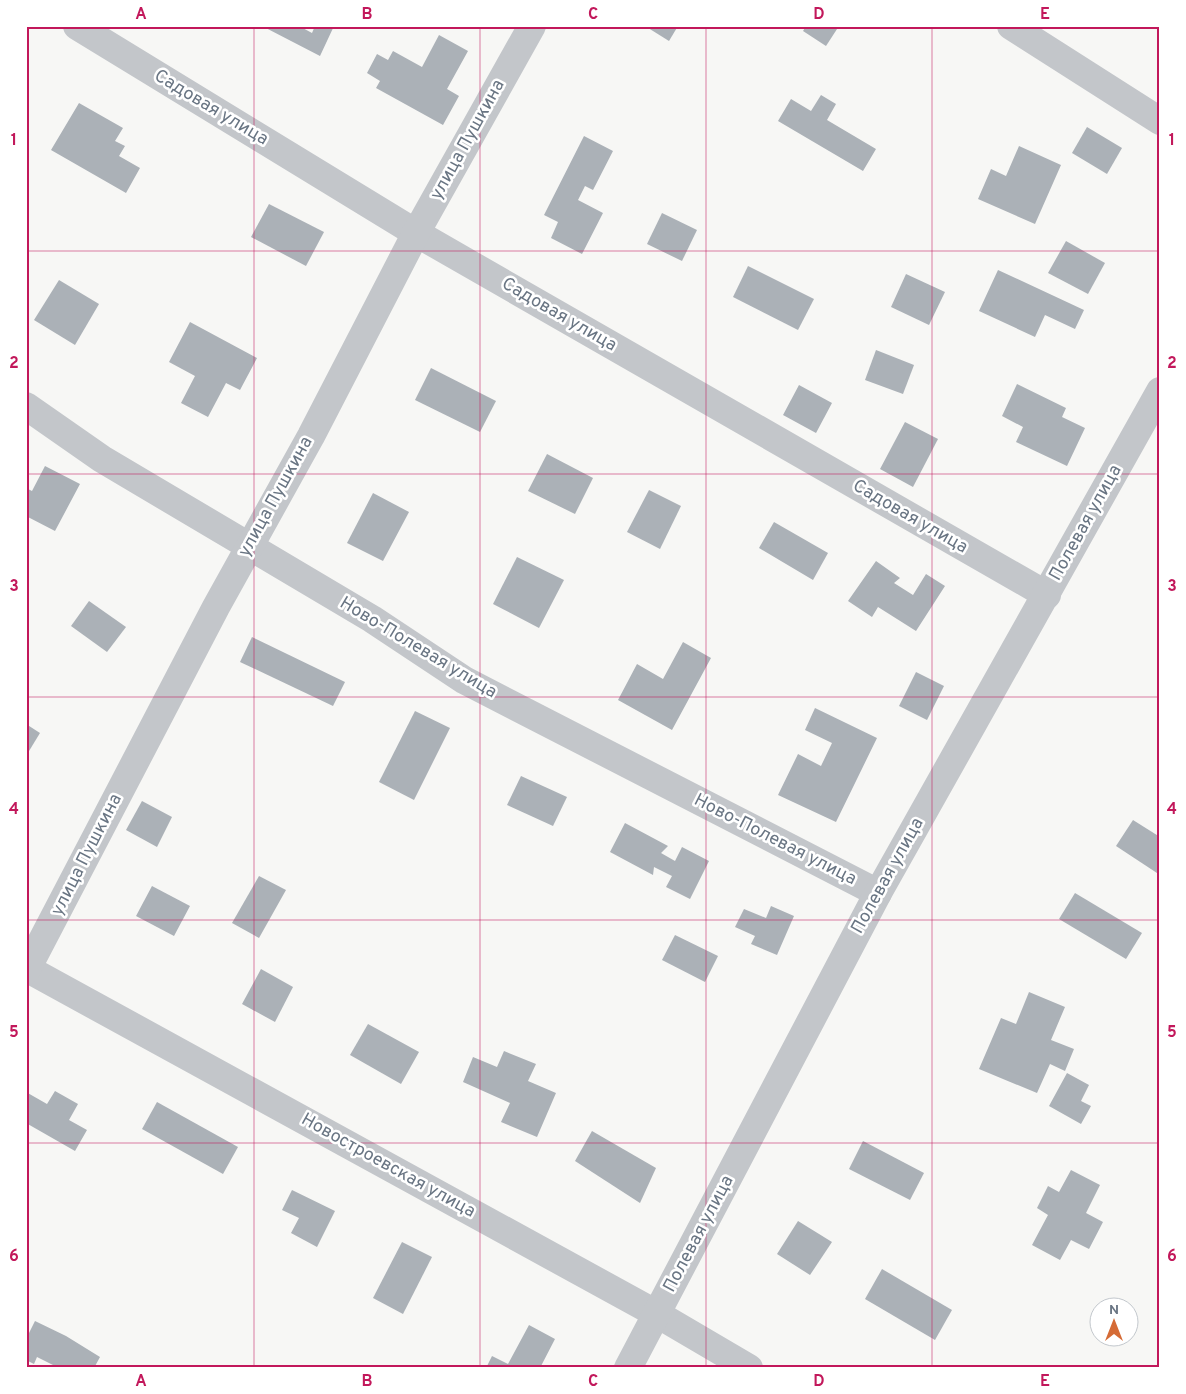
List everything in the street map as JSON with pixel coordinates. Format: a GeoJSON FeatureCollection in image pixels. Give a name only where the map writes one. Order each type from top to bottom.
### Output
{"type":"FeatureCollection","features":[{"type":"Feature","properties":{"kind":"street","name":"Садовая улица"},"geometry":{"type":"LineString","coordinates":[[77,26],[416,233],[1046,595]]}},
{"type":"Feature","properties":{"kind":"street","name":"улица Пушкина"},"geometry":{"type":"LineString","coordinates":[[27,969],[249,546],[311,436],[416,233],[532,26]]}},
{"type":"Feature","properties":{"kind":"street"},"geometry":{"type":"LineString","coordinates":[[1011,26],[1160,121]]}},
{"type":"Feature","properties":{"kind":"street","name":"Полевая улица"},"geometry":{"type":"LineString","coordinates":[[628,1368],[878,893],[1160,391]]}},
{"type":"Feature","properties":{"kind":"street","name":"Ново-Полевая улица"},"geometry":{"type":"LineString","coordinates":[[26,406],[102,458],[372,619],[464,680],[878,893]]}},
{"type":"Feature","properties":{"kind":"street","name":"Новостроевская улица"},"geometry":{"type":"LineString","coordinates":[[27,969],[657,1314],[749,1368]]}},
{"type":"Feature","properties":{"kind":"building"},"geometry":{"type":"Polygon","coordinates":[[[262,26],[299,26],[312,33],[315,26],[334,26],[320,56],[262,26]]]}},
{"type":"Feature","properties":{"kind":"building"},"geometry":{"type":"Polygon","coordinates":[[[645,26],[678,26],[669,41],[645,26]]]}},
{"type":"Feature","properties":{"kind":"building"},"geometry":{"type":"Polygon","coordinates":[[[806,26],[839,26],[826,46],[803,31],[806,26]]]}},
{"type":"Feature","properties":{"kind":"building"},"geometry":{"type":"Polygon","coordinates":[[[439,35],[468,51],[447,89],[459,96],[443,125],[376,88],[380,81],[367,73],[377,54],[388,60],[393,51],[422,67],[439,35]]]}},
{"type":"Feature","properties":{"kind":"building"},"geometry":{"type":"Polygon","coordinates":[[[821,95],[836,104],[827,120],[876,149],[863,171],[778,121],[791,99],[811,111],[821,95]]]}},
{"type":"Feature","properties":{"kind":"building"},"geometry":{"type":"Polygon","coordinates":[[[79,103],[123,128],[115,141],[125,146],[119,156],[140,168],[126,193],[51,150],[79,103]]]}},
{"type":"Feature","properties":{"kind":"building"},"geometry":{"type":"Polygon","coordinates":[[[1087,127],[1122,148],[1107,174],[1072,153],[1087,127]]]}},
{"type":"Feature","properties":{"kind":"building"},"geometry":{"type":"Polygon","coordinates":[[[584,136],[613,151],[593,190],[585,186],[578,200],[603,213],[582,254],[551,238],[558,222],[544,215],[584,136]]]}},
{"type":"Feature","properties":{"kind":"building"},"geometry":{"type":"Polygon","coordinates":[[[1019,146],[1061,165],[1035,224],[978,199],[991,169],[1006,176],[1019,146]]]}},
{"type":"Feature","properties":{"kind":"building"},"geometry":{"type":"Polygon","coordinates":[[[269,204],[324,232],[306,266],[251,237],[269,204]]]}},
{"type":"Feature","properties":{"kind":"building"},"geometry":{"type":"Polygon","coordinates":[[[662,213],[697,230],[682,261],[647,244],[662,213]]]}},
{"type":"Feature","properties":{"kind":"building"},"geometry":{"type":"Polygon","coordinates":[[[1066,241],[1105,263],[1088,294],[1048,273],[1066,241]]]}},
{"type":"Feature","properties":{"kind":"building"},"geometry":{"type":"Polygon","coordinates":[[[748,266],[814,299],[798,330],[733,297],[748,266]]]}},
{"type":"Feature","properties":{"kind":"building"},"geometry":{"type":"Polygon","coordinates":[[[998,270],[1084,310],[1075,329],[1045,315],[1035,337],[979,311],[998,270]]]}},
{"type":"Feature","properties":{"kind":"building"},"geometry":{"type":"Polygon","coordinates":[[[906,274],[945,292],[929,325],[891,307],[906,274]]]}},
{"type":"Feature","properties":{"kind":"building"},"geometry":{"type":"Polygon","coordinates":[[[59,280],[99,304],[75,345],[34,320],[59,280]]]}},
{"type":"Feature","properties":{"kind":"building"},"geometry":{"type":"Polygon","coordinates":[[[190,322],[257,358],[240,390],[226,383],[208,417],[181,403],[195,376],[169,362],[190,322]]]}},
{"type":"Feature","properties":{"kind":"building"},"geometry":{"type":"Polygon","coordinates":[[[876,350],[914,365],[903,394],[865,380],[876,350]]]}},
{"type":"Feature","properties":{"kind":"building"},"geometry":{"type":"Polygon","coordinates":[[[431,368],[496,401],[480,432],[415,400],[431,368]]]}},
{"type":"Feature","properties":{"kind":"building"},"geometry":{"type":"Polygon","coordinates":[[[1017,384],[1066,408],[1062,417],[1085,428],[1067,466],[1016,442],[1023,427],[1002,416],[1017,384]]]}},
{"type":"Feature","properties":{"kind":"building"},"geometry":{"type":"Polygon","coordinates":[[[799,385],[832,403],[816,433],[783,415],[799,385]]]}},
{"type":"Feature","properties":{"kind":"building"},"geometry":{"type":"Polygon","coordinates":[[[905,422],[938,439],[913,487],[880,469],[905,422]]]}},
{"type":"Feature","properties":{"kind":"building"},"geometry":{"type":"Polygon","coordinates":[[[547,454],[593,478],[575,514],[528,491],[547,454]]]}},
{"type":"Feature","properties":{"kind":"building"},"geometry":{"type":"Polygon","coordinates":[[[45,466],[80,484],[55,531],[26,516],[26,488],[32,491],[45,466]]]}},
{"type":"Feature","properties":{"kind":"building"},"geometry":{"type":"Polygon","coordinates":[[[649,490],[681,506],[660,549],[627,532],[649,490]]]}},
{"type":"Feature","properties":{"kind":"building"},"geometry":{"type":"Polygon","coordinates":[[[373,493],[409,512],[383,561],[347,543],[373,493]]]}},
{"type":"Feature","properties":{"kind":"building"},"geometry":{"type":"Polygon","coordinates":[[[774,522],[828,553],[813,580],[759,548],[774,522]]]}},
{"type":"Feature","properties":{"kind":"building"},"geometry":{"type":"Polygon","coordinates":[[[517,557],[564,580],[539,628],[493,604],[517,557]]]}},
{"type":"Feature","properties":{"kind":"building"},"geometry":{"type":"Polygon","coordinates":[[[876,561],[900,578],[894,583],[913,595],[926,574],[945,586],[916,631],[878,607],[872,617],[848,601],[876,561]]]}},
{"type":"Feature","properties":{"kind":"building"},"geometry":{"type":"Polygon","coordinates":[[[89,601],[126,627],[107,652],[71,626],[89,601]]]}},
{"type":"Feature","properties":{"kind":"building"},"geometry":{"type":"Polygon","coordinates":[[[252,637],[345,682],[333,706],[240,662],[252,637]]]}},
{"type":"Feature","properties":{"kind":"building"},"geometry":{"type":"Polygon","coordinates":[[[683,642],[711,658],[672,730],[618,700],[637,664],[663,679],[683,642]]]}},
{"type":"Feature","properties":{"kind":"building"},"geometry":{"type":"Polygon","coordinates":[[[916,672],[944,686],[927,720],[899,706],[916,672]]]}},
{"type":"Feature","properties":{"kind":"building"},"geometry":{"type":"Polygon","coordinates":[[[815,708],[877,738],[836,822],[778,795],[798,754],[821,766],[832,743],[805,730],[815,708]]]}},
{"type":"Feature","properties":{"kind":"building"},"geometry":{"type":"Polygon","coordinates":[[[415,711],[450,728],[414,800],[379,782],[415,711]]]}},
{"type":"Feature","properties":{"kind":"building"},"geometry":{"type":"Polygon","coordinates":[[[26,724],[40,733],[26,756],[26,724]]]}},
{"type":"Feature","properties":{"kind":"building"},"geometry":{"type":"Polygon","coordinates":[[[521,776],[567,797],[553,826],[507,805],[521,776]]]}},
{"type":"Feature","properties":{"kind":"building"},"geometry":{"type":"Polygon","coordinates":[[[142,801],[172,817],[157,847],[126,830],[142,801]]]}},
{"type":"Feature","properties":{"kind":"building"},"geometry":{"type":"Polygon","coordinates":[[[1133,820],[1160,837],[1160,875],[1116,846],[1133,820]]]}},
{"type":"Feature","properties":{"kind":"building"},"geometry":{"type":"Polygon","coordinates":[[[625,823],[668,846],[661,853],[675,861],[682,847],[709,861],[690,899],[666,887],[672,876],[654,867],[653,875],[610,852],[625,823]]]}},
{"type":"Feature","properties":{"kind":"building"},"geometry":{"type":"Polygon","coordinates":[[[259,876],[286,890],[259,938],[232,923],[259,876]]]}},
{"type":"Feature","properties":{"kind":"building"},"geometry":{"type":"Polygon","coordinates":[[[152,886],[190,906],[174,936],[136,916],[152,886]]]}},
{"type":"Feature","properties":{"kind":"building"},"geometry":{"type":"Polygon","coordinates":[[[1075,893],[1142,933],[1126,959],[1059,919],[1075,893]]]}},
{"type":"Feature","properties":{"kind":"building"},"geometry":{"type":"Polygon","coordinates":[[[771,906],[794,916],[777,955],[751,944],[755,936],[735,927],[744,909],[766,918],[771,906]]]}},
{"type":"Feature","properties":{"kind":"building"},"geometry":{"type":"Polygon","coordinates":[[[675,935],[718,956],[705,982],[662,960],[675,935]]]}},
{"type":"Feature","properties":{"kind":"building"},"geometry":{"type":"Polygon","coordinates":[[[261,969],[293,987],[275,1022],[242,1004],[261,969]]]}},
{"type":"Feature","properties":{"kind":"building"},"geometry":{"type":"Polygon","coordinates":[[[1029,992],[1065,1007],[1051,1040],[1074,1049],[1065,1071],[1050,1064],[1037,1093],[979,1069],[1001,1018],[1016,1024],[1029,992]]]}},
{"type":"Feature","properties":{"kind":"building"},"geometry":{"type":"Polygon","coordinates":[[[368,1024],[419,1052],[401,1084],[350,1055],[368,1024]]]}},
{"type":"Feature","properties":{"kind":"building"},"geometry":{"type":"Polygon","coordinates":[[[504,1051],[536,1064],[528,1081],[556,1093],[537,1137],[501,1122],[510,1103],[463,1082],[473,1057],[497,1067],[504,1051]]]}},
{"type":"Feature","properties":{"kind":"building"},"geometry":{"type":"Polygon","coordinates":[[[1067,1073],[1089,1085],[1081,1101],[1091,1106],[1081,1124],[1049,1106],[1067,1073]]]}},
{"type":"Feature","properties":{"kind":"building"},"geometry":{"type":"Polygon","coordinates":[[[55,1091],[78,1104],[69,1120],[87,1130],[75,1151],[26,1123],[26,1092],[47,1104],[55,1091]]]}},
{"type":"Feature","properties":{"kind":"building"},"geometry":{"type":"Polygon","coordinates":[[[157,1102],[238,1147],[223,1174],[142,1129],[157,1102]]]}},
{"type":"Feature","properties":{"kind":"building"},"geometry":{"type":"Polygon","coordinates":[[[592,1131],[656,1168],[640,1203],[575,1161],[592,1131]]]}},
{"type":"Feature","properties":{"kind":"building"},"geometry":{"type":"Polygon","coordinates":[[[863,1141],[924,1173],[910,1200],[849,1169],[863,1141]]]}},
{"type":"Feature","properties":{"kind":"building"},"geometry":{"type":"Polygon","coordinates":[[[1071,1170],[1100,1185],[1086,1213],[1103,1222],[1089,1249],[1071,1240],[1060,1260],[1032,1245],[1048,1215],[1037,1208],[1048,1186],[1059,1192],[1071,1170]]]}},
{"type":"Feature","properties":{"kind":"building"},"geometry":{"type":"Polygon","coordinates":[[[292,1190],[335,1211],[317,1247],[291,1233],[299,1218],[282,1210],[292,1190]]]}},
{"type":"Feature","properties":{"kind":"building"},"geometry":{"type":"Polygon","coordinates":[[[798,1221],[832,1242],[810,1275],[777,1254],[798,1221]]]}},
{"type":"Feature","properties":{"kind":"building"},"geometry":{"type":"Polygon","coordinates":[[[402,1242],[432,1257],[403,1314],[373,1298],[402,1242]]]}},
{"type":"Feature","properties":{"kind":"building"},"geometry":{"type":"Polygon","coordinates":[[[882,1269],[952,1310],[935,1340],[865,1299],[882,1269]]]}},
{"type":"Feature","properties":{"kind":"building"},"geometry":{"type":"Polygon","coordinates":[[[35,1321],[66,1336],[100,1357],[94,1368],[59,1368],[37,1357],[34,1364],[26,1360],[26,1339],[35,1321]]]}},
{"type":"Feature","properties":{"kind":"building"},"geometry":{"type":"Polygon","coordinates":[[[529,1325],[555,1339],[540,1368],[486,1368],[492,1356],[508,1364],[529,1325]]]}}]}
